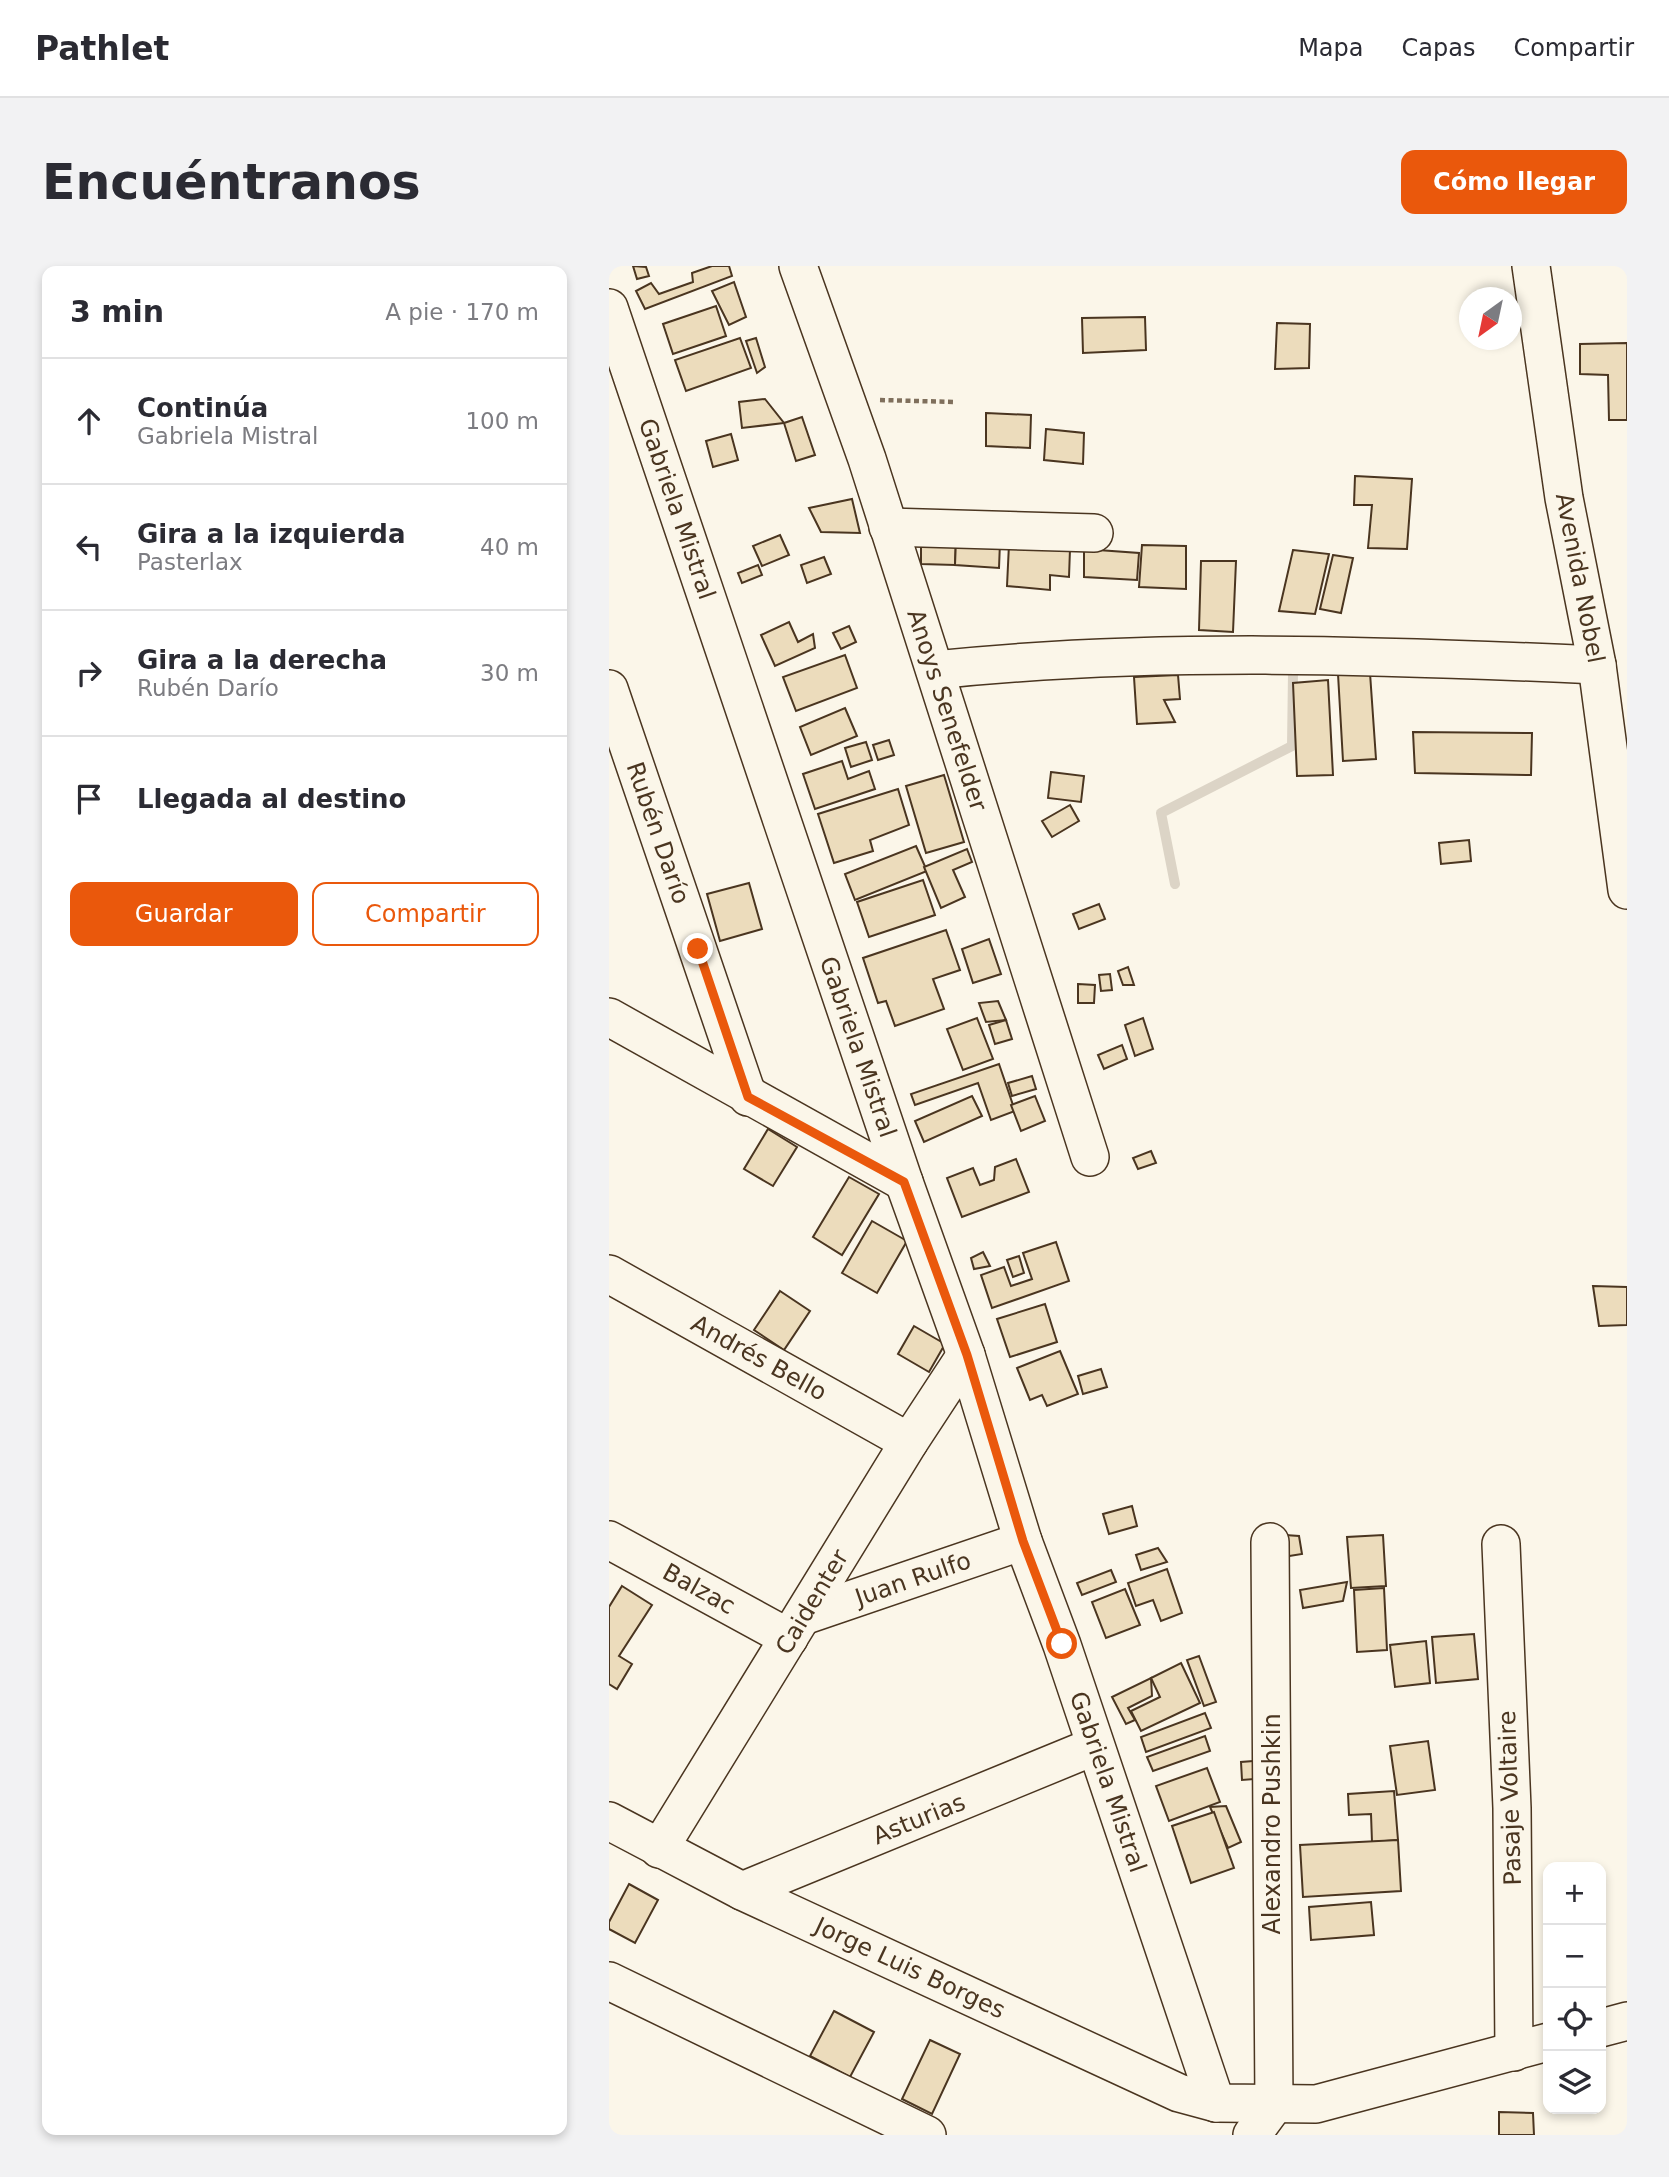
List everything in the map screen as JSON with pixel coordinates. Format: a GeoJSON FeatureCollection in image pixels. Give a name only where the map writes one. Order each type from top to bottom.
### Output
{"type":"FeatureCollection","features":[{"type":"Feature","properties":{"kind":"street","name":"Anoys Senefelder"},"geometry":{"type":"LineString","coordinates":[[797,266],[888,527],[1090,1157]]}},
{"type":"Feature","properties":{"kind":"street","name":"Avenida Nobel"},"geometry":{"type":"LineString","coordinates":[[1531,266],[1564,498],[1597,665],[1623,819],[1627,890]]}},
{"type":"Feature","properties":{"kind":"street","name":"Gabriela Mistral"},"geometry":{"type":"LineString","coordinates":[[609,308],[616,356],[967,1355],[1023,1541],[1216,2103]]}},
{"type":"Feature","properties":{"kind":"street"},"geometry":{"type":"LineString","coordinates":[[888,527],[1094,533]]}},
{"type":"Feature","properties":{"kind":"street"},"geometry":{"type":"LineString","coordinates":[[935,670],[1039,659],[1378,656],[1597,665]]}},
{"type":"Feature","properties":{"kind":"street","name":"Rubén Darío"},"geometry":{"type":"LineString","coordinates":[[609,689],[748,1097]]}},
{"type":"Feature","properties":{"kind":"street"},"geometry":{"type":"LineString","coordinates":[[609,1017],[904,1182]]}},
{"type":"Feature","properties":{"kind":"street","name":"Andrés Bello"},"geometry":{"type":"LineString","coordinates":[[609,1274],[909,1442]]}},
{"type":"Feature","properties":{"kind":"street","name":"Caidenter"},"geometry":{"type":"LineString","coordinates":[[659,1849],[909,1442],[967,1355]]}},
{"type":"Feature","properties":{"kind":"street","name":"Balzac"},"geometry":{"type":"LineString","coordinates":[[609,1540],[796,1627]]}},
{"type":"Feature","properties":{"kind":"street","name":"Juan Rulfo"},"geometry":{"type":"LineString","coordinates":[[796,1627],[1023,1541]]}},
{"type":"Feature","properties":{"kind":"street","name":"Alexandro Pushkin"},"geometry":{"type":"LineString","coordinates":[[1270,1542],[1274,2105]]}},
{"type":"Feature","properties":{"kind":"street","name":"Pasaje Voltaire"},"geometry":{"type":"LineString","coordinates":[[1501,1544],[1512,1808],[1531,2047]]}},
{"type":"Feature","properties":{"kind":"street","name":"Asturias"},"geometry":{"type":"LineString","coordinates":[[742,1891],[1095,1746]]}},
{"type":"Feature","properties":{"kind":"street","name":"Jorge Luis Borges"},"geometry":{"type":"LineString","coordinates":[[609,1821],[742,1891],[1179,2093],[1216,2103],[1274,2105],[1318,2119],[1531,2047]]}},
{"type":"Feature","properties":{"kind":"street"},"geometry":{"type":"LineString","coordinates":[[609,1981],[927,2135]]}},
{"type":"Feature","properties":{"kind":"street"},"geometry":{"type":"LineString","coordinates":[[1606,2027],[1627,2021]]}},
{"type":"Feature","properties":{"kind":"street"},"geometry":{"type":"LineString","coordinates":[[1252,2135],[1274,2105]]}},
{"type":"Feature","properties":{"kind":"path"},"geometry":{"type":"LineString","coordinates":[[844,400],[955,402]]}},
{"type":"Feature","properties":{"kind":"building"},"geometry":{"type":"Polygon","coordinates":[[[633,266],[646,267],[649,276],[637,279],[633,266]]]}},
{"type":"Feature","properties":{"kind":"building"},"geometry":{"type":"Polygon","coordinates":[[[712,266],[729,266],[732,276],[645,309],[636,291],[651,283],[659,294],[693,282],[692,273],[712,266]]]}},
{"type":"Feature","properties":{"kind":"building"},"geometry":{"type":"Polygon","coordinates":[[[734,282],[746,317],[729,325],[712,291],[734,282]]]}},
{"type":"Feature","properties":{"kind":"building"},"geometry":{"type":"Polygon","coordinates":[[[716,306],[726,336],[673,354],[663,324],[716,306]]]}},
{"type":"Feature","properties":{"kind":"building"},"geometry":{"type":"Polygon","coordinates":[[[1145,317],[1146,350],[1083,353],[1082,318],[1145,317]]]}},
{"type":"Feature","properties":{"kind":"building"},"geometry":{"type":"Polygon","coordinates":[[[1277,323],[1310,324],[1309,368],[1275,369],[1277,323]]]}},
{"type":"Feature","properties":{"kind":"building"},"geometry":{"type":"Polygon","coordinates":[[[740,338],[751,368],[686,391],[675,360],[740,338]]]}},
{"type":"Feature","properties":{"kind":"building"},"geometry":{"type":"Polygon","coordinates":[[[756,338],[765,367],[757,373],[746,341],[756,338]]]}},
{"type":"Feature","properties":{"kind":"building"},"geometry":{"type":"Polygon","coordinates":[[[1627,343],[1627,420],[1609,420],[1608,375],[1580,374],[1580,344],[1627,343]]]}},
{"type":"Feature","properties":{"kind":"building"},"geometry":{"type":"Polygon","coordinates":[[[765,399],[784,423],[742,428],[739,402],[765,399]]]}},
{"type":"Feature","properties":{"kind":"building"},"geometry":{"type":"Polygon","coordinates":[[[986,413],[1031,415],[1030,448],[986,446],[986,413]]]}},
{"type":"Feature","properties":{"kind":"building"},"geometry":{"type":"Polygon","coordinates":[[[802,417],[815,455],[796,461],[784,423],[802,417]]]}},
{"type":"Feature","properties":{"kind":"building"},"geometry":{"type":"Polygon","coordinates":[[[1046,429],[1084,433],[1083,464],[1044,460],[1046,429]]]}},
{"type":"Feature","properties":{"kind":"building"},"geometry":{"type":"Polygon","coordinates":[[[731,434],[738,460],[713,467],[706,441],[731,434]]]}},
{"type":"Feature","properties":{"kind":"building"},"geometry":{"type":"Polygon","coordinates":[[[1355,476],[1412,479],[1407,549],[1368,548],[1372,505],[1354,505],[1355,476]]]}},
{"type":"Feature","properties":{"kind":"building"},"geometry":{"type":"Polygon","coordinates":[[[852,499],[860,533],[821,532],[809,508],[852,499]]]}},
{"type":"Feature","properties":{"kind":"building"},"geometry":{"type":"Polygon","coordinates":[[[780,535],[789,555],[762,566],[753,546],[780,535]]]}},
{"type":"Feature","properties":{"kind":"building"},"geometry":{"type":"Polygon","coordinates":[[[921,537],[956,539],[955,565],[921,564],[921,537]]]}},
{"type":"Feature","properties":{"kind":"building"},"geometry":{"type":"Polygon","coordinates":[[[956,539],[1000,542],[999,568],[955,565],[956,539]]]}},
{"type":"Feature","properties":{"kind":"building"},"geometry":{"type":"Polygon","coordinates":[[[1009,544],[1070,549],[1069,577],[1050,575],[1050,590],[1007,586],[1009,544]]]}},
{"type":"Feature","properties":{"kind":"building"},"geometry":{"type":"Polygon","coordinates":[[[1142,545],[1186,546],[1186,589],[1139,587],[1142,545]]]}},
{"type":"Feature","properties":{"kind":"building"},"geometry":{"type":"Polygon","coordinates":[[[1084,549],[1139,553],[1137,580],[1084,577],[1084,549]]]}},
{"type":"Feature","properties":{"kind":"building"},"geometry":{"type":"Polygon","coordinates":[[[1293,550],[1329,554],[1315,614],[1279,611],[1293,550]]]}},
{"type":"Feature","properties":{"kind":"building"},"geometry":{"type":"Polygon","coordinates":[[[1333,555],[1353,558],[1341,613],[1320,609],[1333,555]]]}},
{"type":"Feature","properties":{"kind":"building"},"geometry":{"type":"Polygon","coordinates":[[[824,557],[831,574],[807,583],[801,565],[824,557]]]}},
{"type":"Feature","properties":{"kind":"building"},"geometry":{"type":"Polygon","coordinates":[[[1201,561],[1236,561],[1233,632],[1199,630],[1201,561]]]}},
{"type":"Feature","properties":{"kind":"building"},"geometry":{"type":"Polygon","coordinates":[[[758,565],[762,575],[742,583],[738,573],[758,565]]]}},
{"type":"Feature","properties":{"kind":"building"},"geometry":{"type":"Polygon","coordinates":[[[789,622],[798,642],[813,634],[815,648],[775,666],[761,635],[789,622]]]}},
{"type":"Feature","properties":{"kind":"building"},"geometry":{"type":"Polygon","coordinates":[[[849,626],[856,642],[841,649],[833,633],[849,626]]]}},
{"type":"Feature","properties":{"kind":"building"},"geometry":{"type":"Polygon","coordinates":[[[845,655],[857,688],[796,711],[783,677],[845,655]]]}},
{"type":"Feature","properties":{"kind":"building"},"geometry":{"type":"Polygon","coordinates":[[[1370,673],[1376,759],[1343,761],[1338,674],[1370,673]]]}},
{"type":"Feature","properties":{"kind":"building"},"geometry":{"type":"Polygon","coordinates":[[[1178,675],[1180,699],[1164,700],[1175,722],[1137,724],[1134,677],[1178,675]]]}},
{"type":"Feature","properties":{"kind":"building"},"geometry":{"type":"Polygon","coordinates":[[[1328,680],[1333,775],[1297,776],[1293,683],[1328,680]]]}},
{"type":"Feature","properties":{"kind":"building"},"geometry":{"type":"Polygon","coordinates":[[[845,708],[857,736],[811,755],[800,727],[845,708]]]}},
{"type":"Feature","properties":{"kind":"building"},"geometry":{"type":"Polygon","coordinates":[[[1413,732],[1532,733],[1531,775],[1415,773],[1413,732]]]}},
{"type":"Feature","properties":{"kind":"building"},"geometry":{"type":"Polygon","coordinates":[[[889,740],[894,755],[878,760],[873,745],[889,740]]]}},
{"type":"Feature","properties":{"kind":"building"},"geometry":{"type":"Polygon","coordinates":[[[866,742],[872,760],[851,767],[845,748],[866,742]]]}},
{"type":"Feature","properties":{"kind":"building"},"geometry":{"type":"Polygon","coordinates":[[[842,761],[848,779],[869,771],[875,789],[815,809],[803,774],[842,761]]]}},
{"type":"Feature","properties":{"kind":"building"},"geometry":{"type":"Polygon","coordinates":[[[1051,772],[1084,776],[1081,802],[1048,798],[1051,772]]]}},
{"type":"Feature","properties":{"kind":"building"},"geometry":{"type":"Polygon","coordinates":[[[944,775],[964,842],[926,853],[906,786],[944,775]]]}},
{"type":"Feature","properties":{"kind":"building"},"geometry":{"type":"Polygon","coordinates":[[[898,789],[909,825],[870,840],[873,851],[834,863],[818,814],[898,789]]]}},
{"type":"Feature","properties":{"kind":"building"},"geometry":{"type":"Polygon","coordinates":[[[1070,805],[1079,821],[1052,837],[1042,821],[1070,805]]]}},
{"type":"Feature","properties":{"kind":"building"},"geometry":{"type":"Polygon","coordinates":[[[1469,840],[1471,861],[1441,864],[1439,843],[1469,840]]]}},
{"type":"Feature","properties":{"kind":"building"},"geometry":{"type":"Polygon","coordinates":[[[916,846],[927,871],[855,900],[845,874],[916,846]]]}},
{"type":"Feature","properties":{"kind":"building"},"geometry":{"type":"Polygon","coordinates":[[[967,849],[972,862],[953,870],[965,897],[941,908],[924,867],[967,849]]]}},
{"type":"Feature","properties":{"kind":"building"},"geometry":{"type":"Polygon","coordinates":[[[923,880],[935,915],[869,937],[857,902],[923,880]]]}},
{"type":"Feature","properties":{"kind":"building"},"geometry":{"type":"Polygon","coordinates":[[[749,883],[762,929],[720,941],[707,894],[749,883]]]}},
{"type":"Feature","properties":{"kind":"building"},"geometry":{"type":"Polygon","coordinates":[[[1099,904],[1105,919],[1079,929],[1073,914],[1099,904]]]}},
{"type":"Feature","properties":{"kind":"building"},"geometry":{"type":"Polygon","coordinates":[[[946,930],[960,970],[933,979],[944,1009],[895,1026],[886,1001],[878,1003],[863,958],[946,930]]]}},
{"type":"Feature","properties":{"kind":"building"},"geometry":{"type":"Polygon","coordinates":[[[989,939],[1001,974],[973,983],[962,949],[989,939]]]}},
{"type":"Feature","properties":{"kind":"building"},"geometry":{"type":"Polygon","coordinates":[[[1128,967],[1134,985],[1123,985],[1118,971],[1128,967]]]}},
{"type":"Feature","properties":{"kind":"building"},"geometry":{"type":"Polygon","coordinates":[[[1110,974],[1112,990],[1101,991],[1099,975],[1110,974]]]}},
{"type":"Feature","properties":{"kind":"building"},"geometry":{"type":"Polygon","coordinates":[[[1078,984],[1095,985],[1094,1003],[1078,1003],[1078,984]]]}},
{"type":"Feature","properties":{"kind":"building"},"geometry":{"type":"Polygon","coordinates":[[[998,1001],[1006,1020],[986,1022],[979,1003],[998,1001]]]}},
{"type":"Feature","properties":{"kind":"building"},"geometry":{"type":"Polygon","coordinates":[[[977,1018],[993,1059],[963,1070],[947,1029],[977,1018]]]}},
{"type":"Feature","properties":{"kind":"building"},"geometry":{"type":"Polygon","coordinates":[[[1143,1018],[1153,1049],[1135,1056],[1125,1025],[1143,1018]]]}},
{"type":"Feature","properties":{"kind":"building"},"geometry":{"type":"Polygon","coordinates":[[[1006,1020],[1012,1039],[995,1044],[989,1025],[1006,1020]]]}},
{"type":"Feature","properties":{"kind":"building"},"geometry":{"type":"Polygon","coordinates":[[[1122,1045],[1127,1059],[1104,1069],[1098,1055],[1122,1045]]]}},
{"type":"Feature","properties":{"kind":"building"},"geometry":{"type":"Polygon","coordinates":[[[999,1064],[1015,1111],[991,1120],[978,1083],[915,1105],[911,1094],[999,1064]]]}},
{"type":"Feature","properties":{"kind":"building"},"geometry":{"type":"Polygon","coordinates":[[[1032,1076],[1036,1089],[1012,1096],[1008,1083],[1032,1076]]]}},
{"type":"Feature","properties":{"kind":"building"},"geometry":{"type":"Polygon","coordinates":[[[972,1096],[982,1116],[924,1142],[915,1121],[972,1096]]]}},
{"type":"Feature","properties":{"kind":"building"},"geometry":{"type":"Polygon","coordinates":[[[1035,1096],[1045,1121],[1021,1131],[1011,1105],[1035,1096]]]}},
{"type":"Feature","properties":{"kind":"building"},"geometry":{"type":"Polygon","coordinates":[[[768,1129],[797,1147],[773,1186],[744,1169],[768,1129]]]}},
{"type":"Feature","properties":{"kind":"building"},"geometry":{"type":"Polygon","coordinates":[[[1151,1151],[1156,1163],[1138,1169],[1133,1158],[1151,1151]]]}},
{"type":"Feature","properties":{"kind":"building"},"geometry":{"type":"Polygon","coordinates":[[[1016,1159],[1029,1192],[962,1217],[947,1178],[973,1168],[980,1185],[994,1180],[995,1167],[1016,1159]]]}},
{"type":"Feature","properties":{"kind":"building"},"geometry":{"type":"Polygon","coordinates":[[[849,1177],[879,1194],[842,1255],[813,1237],[849,1177]]]}},
{"type":"Feature","properties":{"kind":"building"},"geometry":{"type":"Polygon","coordinates":[[[872,1221],[907,1241],[877,1293],[842,1273],[872,1221]]]}},
{"type":"Feature","properties":{"kind":"building"},"geometry":{"type":"Polygon","coordinates":[[[1056,1242],[1069,1281],[992,1308],[981,1275],[1004,1267],[1011,1286],[1032,1279],[1023,1253],[1056,1242]]]}},
{"type":"Feature","properties":{"kind":"building"},"geometry":{"type":"Polygon","coordinates":[[[983,1252],[990,1266],[974,1269],[971,1258],[983,1252]]]}},
{"type":"Feature","properties":{"kind":"building"},"geometry":{"type":"Polygon","coordinates":[[[1019,1256],[1024,1273],[1013,1277],[1007,1260],[1019,1256]]]}},
{"type":"Feature","properties":{"kind":"building"},"geometry":{"type":"Polygon","coordinates":[[[1593,1286],[1627,1287],[1627,1325],[1599,1326],[1593,1286]]]}},
{"type":"Feature","properties":{"kind":"building"},"geometry":{"type":"Polygon","coordinates":[[[780,1291],[810,1311],[784,1350],[754,1330],[780,1291]]]}},
{"type":"Feature","properties":{"kind":"building"},"geometry":{"type":"Polygon","coordinates":[[[1045,1304],[1057,1342],[1010,1357],[997,1319],[1045,1304]]]}},
{"type":"Feature","properties":{"kind":"building"},"geometry":{"type":"Polygon","coordinates":[[[914,1326],[945,1344],[929,1372],[898,1354],[914,1326]]]}},
{"type":"Feature","properties":{"kind":"building"},"geometry":{"type":"Polygon","coordinates":[[[1060,1351],[1078,1394],[1047,1406],[1042,1395],[1030,1400],[1017,1368],[1060,1351]]]}},
{"type":"Feature","properties":{"kind":"building"},"geometry":{"type":"Polygon","coordinates":[[[1101,1369],[1107,1387],[1083,1394],[1078,1376],[1101,1369]]]}},
{"type":"Feature","properties":{"kind":"building"},"geometry":{"type":"Polygon","coordinates":[[[1132,1506],[1137,1526],[1109,1534],[1103,1514],[1132,1506]]]}},
{"type":"Feature","properties":{"kind":"building"},"geometry":{"type":"Polygon","coordinates":[[[1285,1535],[1299,1536],[1302,1554],[1283,1557],[1285,1535]]]}},
{"type":"Feature","properties":{"kind":"building"},"geometry":{"type":"Polygon","coordinates":[[[1383,1535],[1386,1586],[1351,1588],[1347,1537],[1383,1535]]]}},
{"type":"Feature","properties":{"kind":"building"},"geometry":{"type":"Polygon","coordinates":[[[1158,1548],[1167,1562],[1141,1570],[1136,1555],[1158,1548]]]}},
{"type":"Feature","properties":{"kind":"building"},"geometry":{"type":"Polygon","coordinates":[[[1167,1569],[1182,1613],[1161,1621],[1153,1600],[1136,1606],[1128,1583],[1167,1569]]]}},
{"type":"Feature","properties":{"kind":"building"},"geometry":{"type":"Polygon","coordinates":[[[1111,1570],[1116,1582],[1082,1595],[1077,1583],[1111,1570]]]}},
{"type":"Feature","properties":{"kind":"building"},"geometry":{"type":"Polygon","coordinates":[[[1347,1582],[1343,1601],[1303,1608],[1300,1590],[1347,1582]]]}},
{"type":"Feature","properties":{"kind":"building"},"geometry":{"type":"Polygon","coordinates":[[[622,1586],[652,1605],[619,1656],[632,1664],[617,1689],[609,1684],[609,1607],[622,1586]]]}},
{"type":"Feature","properties":{"kind":"building"},"geometry":{"type":"Polygon","coordinates":[[[1384,1588],[1387,1650],[1357,1652],[1354,1590],[1384,1588]]]}},
{"type":"Feature","properties":{"kind":"building"},"geometry":{"type":"Polygon","coordinates":[[[1125,1589],[1140,1625],[1106,1638],[1092,1602],[1125,1589]]]}},
{"type":"Feature","properties":{"kind":"building"},"geometry":{"type":"Polygon","coordinates":[[[1474,1634],[1478,1679],[1436,1683],[1432,1637],[1474,1634]]]}},
{"type":"Feature","properties":{"kind":"building"},"geometry":{"type":"Polygon","coordinates":[[[1426,1641],[1430,1683],[1395,1687],[1390,1645],[1426,1641]]]}},
{"type":"Feature","properties":{"kind":"building"},"geometry":{"type":"Polygon","coordinates":[[[1199,1656],[1216,1702],[1204,1706],[1187,1660],[1199,1656]]]}},
{"type":"Feature","properties":{"kind":"building"},"geometry":{"type":"Polygon","coordinates":[[[1181,1663],[1200,1703],[1141,1731],[1131,1711],[1160,1697],[1151,1678],[1181,1663]]]}},
{"type":"Feature","properties":{"kind":"building"},"geometry":{"type":"Polygon","coordinates":[[[1151,1678],[1152,1696],[1128,1708],[1135,1720],[1126,1724],[1112,1697],[1151,1678]]]}},
{"type":"Feature","properties":{"kind":"building"},"geometry":{"type":"Polygon","coordinates":[[[1205,1713],[1211,1728],[1146,1752],[1141,1737],[1205,1713]]]}},
{"type":"Feature","properties":{"kind":"building"},"geometry":{"type":"Polygon","coordinates":[[[1205,1736],[1210,1751],[1153,1771],[1147,1757],[1205,1736]]]}},
{"type":"Feature","properties":{"kind":"building"},"geometry":{"type":"Polygon","coordinates":[[[1428,1741],[1435,1790],[1397,1795],[1390,1746],[1428,1741]]]}},
{"type":"Feature","properties":{"kind":"building"},"geometry":{"type":"Polygon","coordinates":[[[1266,1760],[1267,1778],[1242,1780],[1241,1762],[1266,1760]]]}},
{"type":"Feature","properties":{"kind":"building"},"geometry":{"type":"Polygon","coordinates":[[[1207,1768],[1220,1802],[1169,1821],[1156,1786],[1207,1768]]]}},
{"type":"Feature","properties":{"kind":"building"},"geometry":{"type":"Polygon","coordinates":[[[1394,1791],[1398,1840],[1372,1842],[1371,1814],[1349,1815],[1348,1794],[1394,1791]]]}},
{"type":"Feature","properties":{"kind":"building"},"geometry":{"type":"Polygon","coordinates":[[[1226,1806],[1241,1842],[1228,1848],[1210,1807],[1226,1806]]]}},
{"type":"Feature","properties":{"kind":"building"},"geometry":{"type":"Polygon","coordinates":[[[1214,1812],[1234,1868],[1191,1883],[1172,1826],[1214,1812]]]}},
{"type":"Feature","properties":{"kind":"building"},"geometry":{"type":"Polygon","coordinates":[[[1398,1840],[1401,1891],[1303,1897],[1300,1845],[1398,1840]]]}},
{"type":"Feature","properties":{"kind":"building"},"geometry":{"type":"Polygon","coordinates":[[[629,1884],[658,1900],[635,1943],[609,1929],[609,1922],[629,1884]]]}},
{"type":"Feature","properties":{"kind":"building"},"geometry":{"type":"Polygon","coordinates":[[[1371,1902],[1374,1935],[1311,1940],[1309,1907],[1371,1902]]]}},
{"type":"Feature","properties":{"kind":"building"},"geometry":{"type":"Polygon","coordinates":[[[834,2011],[874,2032],[850,2077],[810,2056],[834,2011]]]}},
{"type":"Feature","properties":{"kind":"building"},"geometry":{"type":"Polygon","coordinates":[[[930,2040],[960,2054],[932,2114],[902,2099],[930,2040]]]}},
{"type":"Feature","properties":{"kind":"building"},"geometry":{"type":"Polygon","coordinates":[[[1499,2112],[1533,2113],[1534,2135],[1499,2135],[1499,2112]]]}},
{"type":"Feature","properties":{"kind":"waterway"},"geometry":{"type":"LineString","coordinates":[[1175,884],[1161,813],[1292,746],[1293,673]]}},
{"type":"Feature","properties":{"kind":"route"},"geometry":{"type":"LineString","coordinates":[[698,949],[748,1097],[904,1182],[967,1355],[1023,1541],[1062,1644]]}}]}
